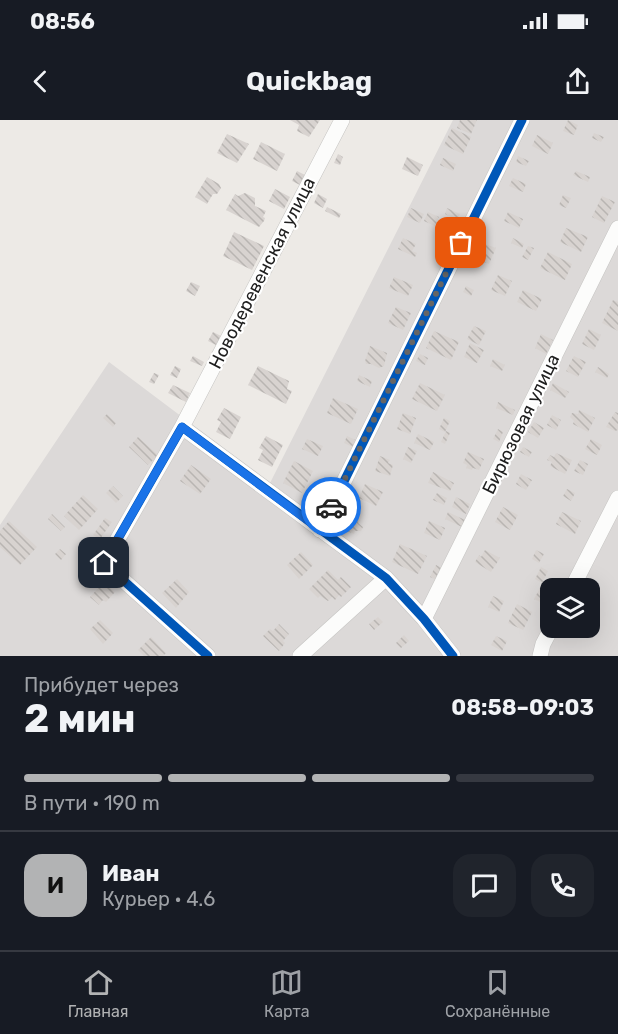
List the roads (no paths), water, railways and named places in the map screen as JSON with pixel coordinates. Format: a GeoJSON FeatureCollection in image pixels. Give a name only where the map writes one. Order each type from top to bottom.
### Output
{"type":"FeatureCollection","features":[{"type":"Feature","properties":{"kind":"street","name":"Новодеревенская улица"},"geometry":{"type":"LineString","coordinates":[[208,656],[104,563],[182,427],[342,120]]}},
{"type":"Feature","properties":{"kind":"street"},"geometry":{"type":"LineString","coordinates":[[320,530],[522,120]]}},
{"type":"Feature","properties":{"kind":"street","name":"Бирюзовая улица"},"geometry":{"type":"LineString","coordinates":[[424,619],[618,228]]}},
{"type":"Feature","properties":{"kind":"street"},"geometry":{"type":"LineString","coordinates":[[182,427],[386,578],[424,619],[453,656]]}},
{"type":"Feature","properties":{"kind":"street"},"geometry":{"type":"LineString","coordinates":[[577,578],[618,498]]}},
{"type":"Feature","properties":{"kind":"street"},"geometry":{"type":"LineString","coordinates":[[300,656],[386,578]]}},
{"type":"Feature","properties":{"kind":"street"},"geometry":{"type":"LineString","coordinates":[[540,656],[546,638]]}}]}
